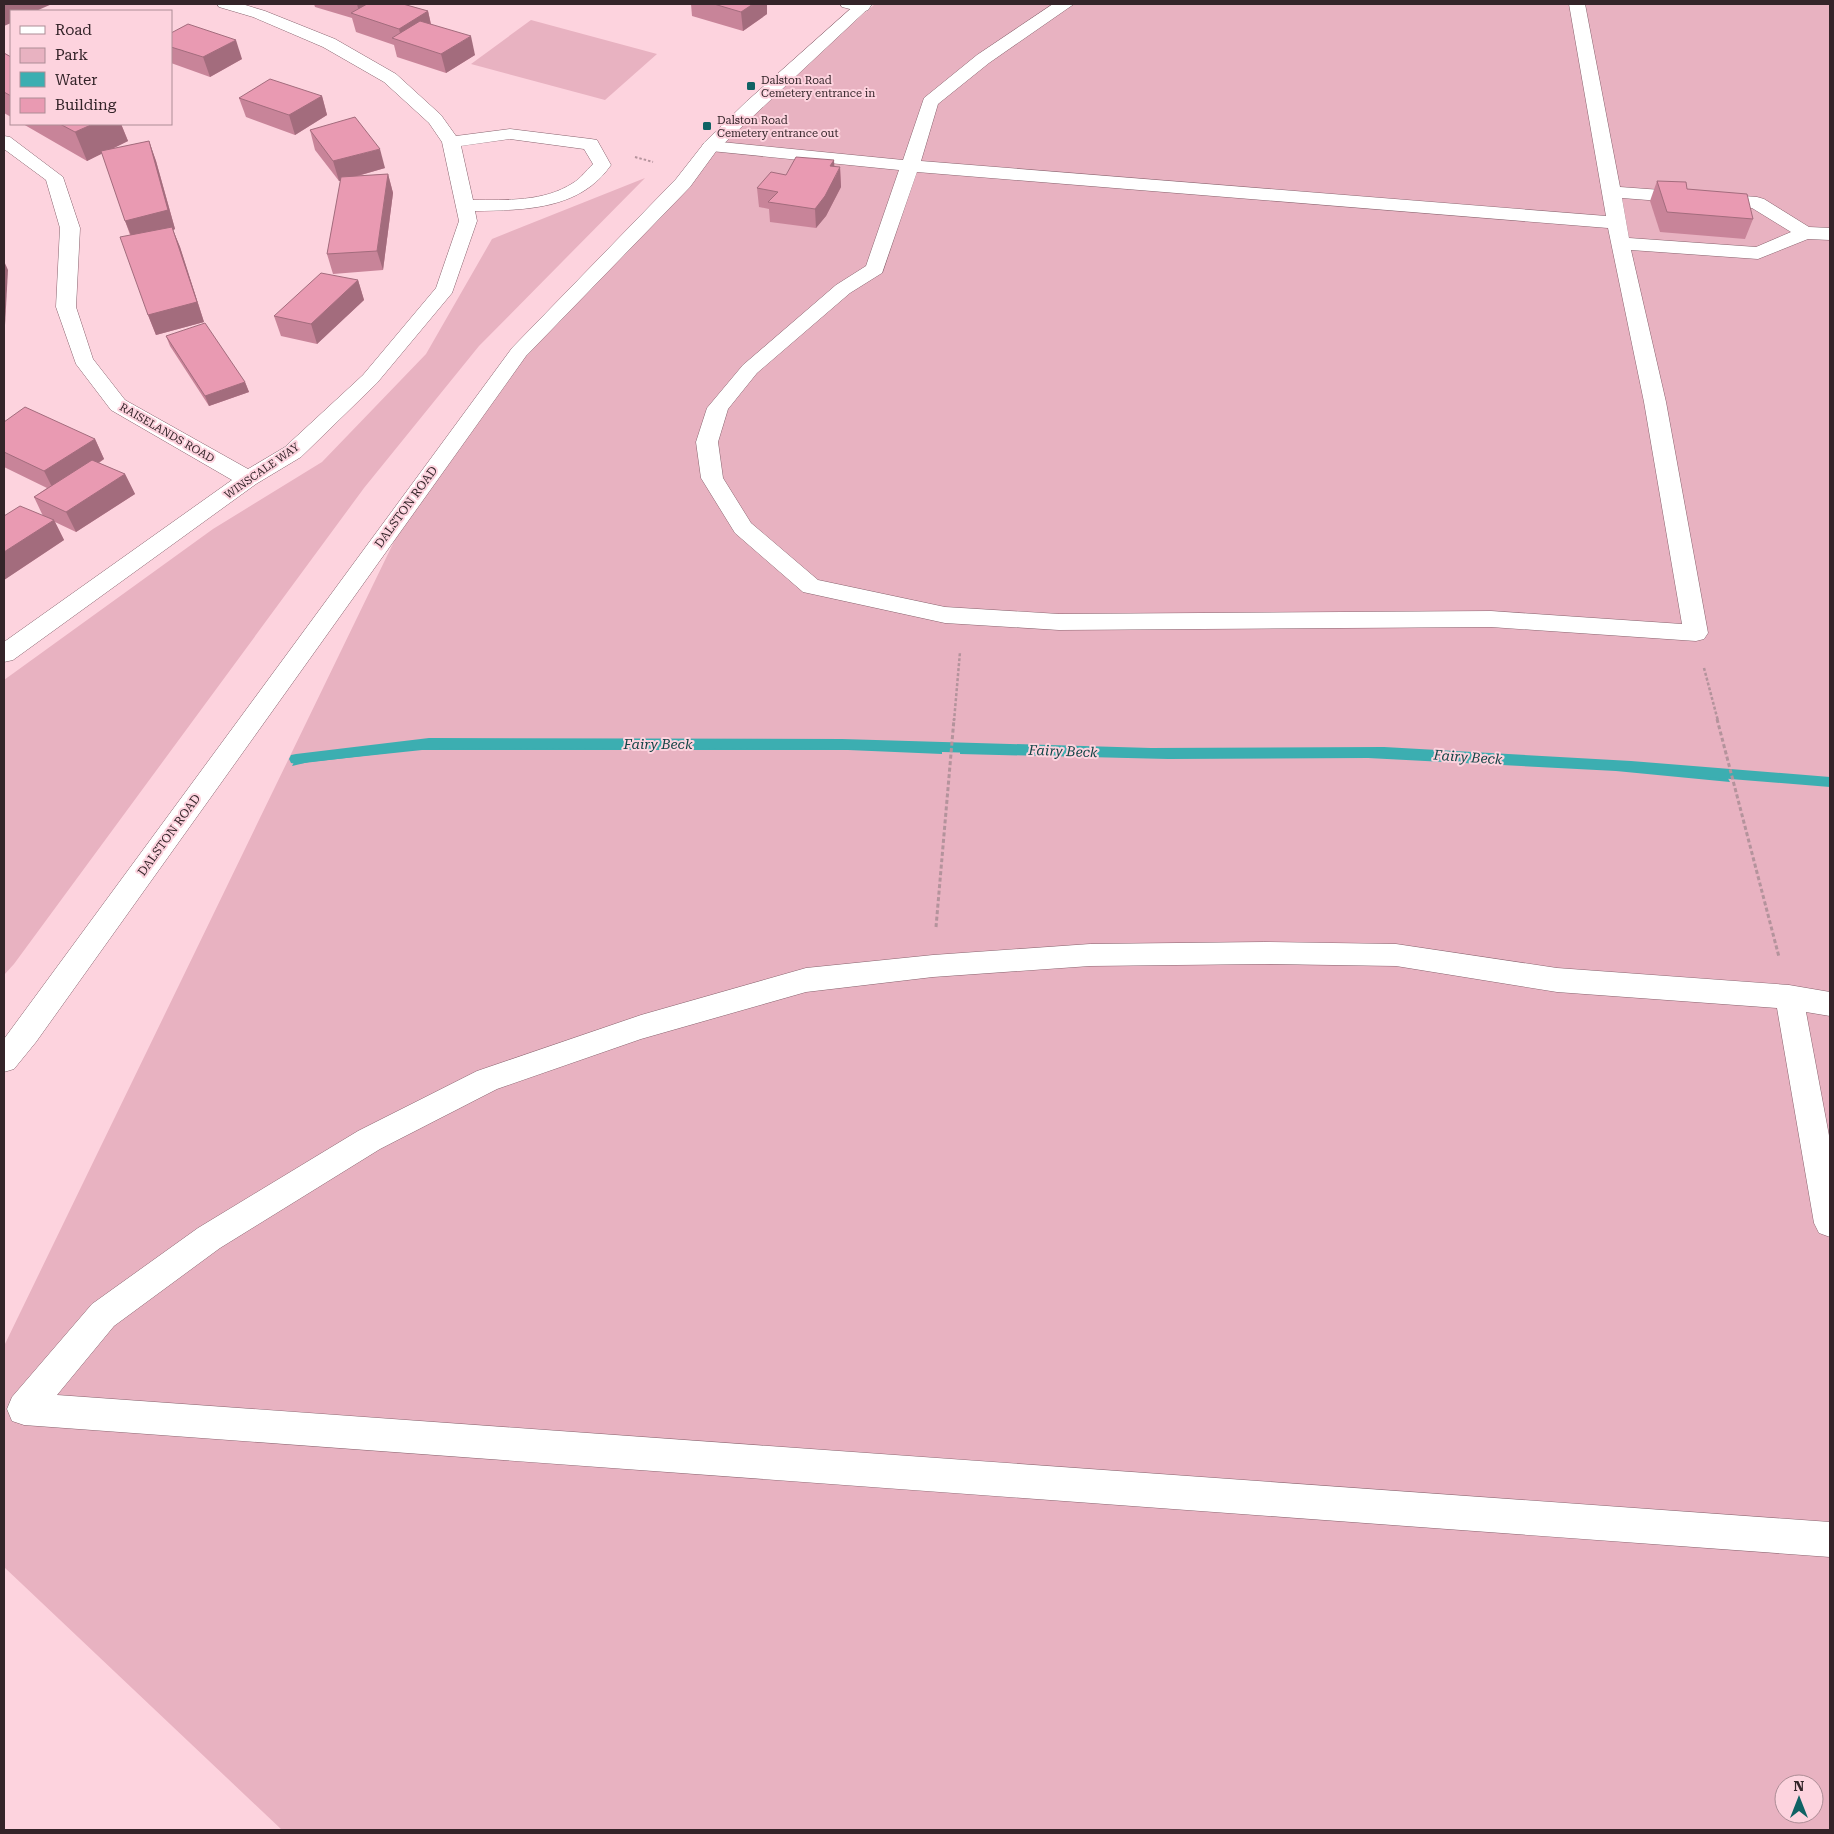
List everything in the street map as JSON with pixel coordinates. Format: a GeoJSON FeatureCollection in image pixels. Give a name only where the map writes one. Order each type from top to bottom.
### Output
{"type":"FeatureCollection","features":[{"type":"Feature","properties":{"kind":"street","name":"WINSCALE WAY"},"geometry":{"type":"LineString","coordinates":[[4,654],[248,480],[293,452],[370,378],[445,289],[468,221],[452,142],[435,119],[390,78],[329,43],[259,14],[225,4]]}},
{"type":"Feature","properties":{"kind":"street"},"geometry":{"type":"LineString","coordinates":[[1066,4],[983,59],[930,102],[875,269],[842,289],[750,369],[718,408],[707,442],[712,478],[743,528],[811,586],[945,615],[1059,622],[1491,619],[1696,634],[1655,402],[1618,233],[1577,4]]}},
{"type":"Feature","properties":{"kind":"street","name":"DALSTON ROAD"},"geometry":{"type":"LineString","coordinates":[[4,1060],[38,1016],[519,352],[683,183],[711,146],[858,5]]}},
{"type":"Feature","properties":{"kind":"street"},"geometry":{"type":"LineString","coordinates":[[452,142],[510,134],[591,144],[602,164],[580,186],[556,198],[514,204],[466,206]]}},
{"type":"Feature","properties":{"kind":"street","name":"RAISELANDS ROAD"},"geometry":{"type":"LineString","coordinates":[[4,141],[54,177],[70,228],[66,307],[83,360],[118,405],[248,480]]}},
{"type":"Feature","properties":{"kind":"street"},"geometry":{"type":"LineString","coordinates":[[711,146],[1618,233],[1758,253],[1804,232]]}},
{"type":"Feature","properties":{"kind":"street"},"geometry":{"type":"LineString","coordinates":[[1612,192],[1757,203],[1804,232],[1830,234]]}},
{"type":"Feature","properties":{"kind":"street"},"geometry":{"type":"LineString","coordinates":[[1830,1004],[1788,996],[1557,980],[1396,955],[1254,953],[1090,955],[933,966],[806,980],[641,1027],[488,1080],[370,1140],[209,1238],[103,1315],[24,1409],[1830,1540]]}},
{"type":"Feature","properties":{"kind":"street"},"geometry":{"type":"LineString","coordinates":[[1788,996],[1830,1223]]}},
{"type":"Feature","properties":{"kind":"path"},"geometry":{"type":"LineString","coordinates":[[933,966],[963,616]]}},
{"type":"Feature","properties":{"kind":"path"},"geometry":{"type":"LineString","coordinates":[[1696,634],[1788,996]]}},
{"type":"Feature","properties":{"kind":"green space"},"geometry":{"type":"Polygon","coordinates":[[[875,4],[1830,4],[1830,1830],[282,1830],[4,1567],[4,1346],[419,490],[519,352],[755,108],[875,4]]]}},
{"type":"Feature","properties":{"kind":"green space"},"geometry":{"type":"Polygon","coordinates":[[[531,20],[657,54],[605,100],[471,64],[531,20]]]}},
{"type":"Feature","properties":{"kind":"green space"},"geometry":{"type":"Polygon","coordinates":[[[645,178],[479,346],[364,488],[14,964],[4,975],[4,680],[213,529],[322,462],[426,354],[492,239],[645,178]]]}},
{"type":"Feature","properties":{"kind":"water"},"geometry":{"type":"Polygon","coordinates":[[[429,743],[842,744],[942,747],[942,754],[848,750],[422,750],[309,762],[292,766],[296,759],[307,757],[429,743]]]}},
{"type":"Feature","properties":{"kind":"water"},"geometry":{"type":"Polygon","coordinates":[[[960,748],[1151,753],[1384,752],[1725,773],[1730,782],[1616,771],[1368,758],[1168,759],[960,754],[960,748]]]}},
{"type":"Feature","properties":{"kind":"building"},"geometry":{"type":"Polygon","coordinates":[[[367,4],[403,4],[428,11],[399,29],[351,13],[367,4]]]}},
{"type":"Feature","properties":{"kind":"building"},"geometry":{"type":"Polygon","coordinates":[[[714,4],[753,4],[741,12],[714,4]]]}},
{"type":"Feature","properties":{"kind":"building"},"geometry":{"type":"Polygon","coordinates":[[[420,21],[471,36],[441,54],[392,38],[420,21]]]}},
{"type":"Feature","properties":{"kind":"building"},"geometry":{"type":"Polygon","coordinates":[[[188,24],[236,40],[203,57],[172,47],[172,32],[188,24]]]}},
{"type":"Feature","properties":{"kind":"building"},"geometry":{"type":"Polygon","coordinates":[[[4,53],[10,56],[10,95],[4,92],[4,53]]]}},
{"type":"Feature","properties":{"kind":"building"},"geometry":{"type":"Polygon","coordinates":[[[270,79],[322,96],[289,115],[239,98],[270,79]]]}},
{"type":"Feature","properties":{"kind":"building"},"geometry":{"type":"Polygon","coordinates":[[[355,117],[380,149],[333,161],[310,130],[355,117]]]}},
{"type":"Feature","properties":{"kind":"building"},"geometry":{"type":"Polygon","coordinates":[[[62,125],[91,125],[75,132],[62,125]]]}},
{"type":"Feature","properties":{"kind":"building"},"geometry":{"type":"Polygon","coordinates":[[[149,141],[168,210],[125,221],[101,151],[149,141]]]}},
{"type":"Feature","properties":{"kind":"building"},"geometry":{"type":"Polygon","coordinates":[[[796,157],[834,160],[830,166],[840,167],[825,196],[815,209],[768,202],[778,192],[757,188],[771,172],[786,175],[796,157]]]}},
{"type":"Feature","properties":{"kind":"building"},"geometry":{"type":"Polygon","coordinates":[[[388,174],[377,251],[327,254],[341,177],[388,174]]]}},
{"type":"Feature","properties":{"kind":"building"},"geometry":{"type":"Polygon","coordinates":[[[1657,181],[1686,182],[1687,189],[1747,194],[1753,219],[1667,212],[1657,181]]]}},
{"type":"Feature","properties":{"kind":"building"},"geometry":{"type":"Polygon","coordinates":[[[172,227],[197,302],[148,315],[120,237],[172,227]]]}},
{"type":"Feature","properties":{"kind":"building"},"geometry":{"type":"Polygon","coordinates":[[[321,273],[358,280],[311,324],[274,316],[321,273]]]}},
{"type":"Feature","properties":{"kind":"building"},"geometry":{"type":"Polygon","coordinates":[[[205,323],[245,382],[205,396],[166,336],[205,323]]]}},
{"type":"Feature","properties":{"kind":"building"},"geometry":{"type":"Polygon","coordinates":[[[25,407],[95,439],[44,471],[4,452],[4,422],[25,407]]]}},
{"type":"Feature","properties":{"kind":"building"},"geometry":{"type":"Polygon","coordinates":[[[92,460],[125,474],[66,512],[34,497],[92,460]]]}},
{"type":"Feature","properties":{"kind":"building"},"geometry":{"type":"Polygon","coordinates":[[[20,506],[54,520],[4,552],[4,516],[20,506]]]}},
{"type":"Feature","properties":{"kind":"waterway","name":"Fairy Beck"},"geometry":{"type":"LineString","coordinates":[[296,759],[429,743],[842,744],[1151,753],[1384,752],[1631,766],[1830,782]]}},
{"type":"Feature","properties":{"kind":"place","name":"Dalston Road Cemetery entrance in"},"geometry":{"type":"Point","coordinates":[751,86]}},
{"type":"Feature","properties":{"kind":"place","name":"Dalston Road Cemetery entrance out"},"geometry":{"type":"Point","coordinates":[707,126]}}]}
